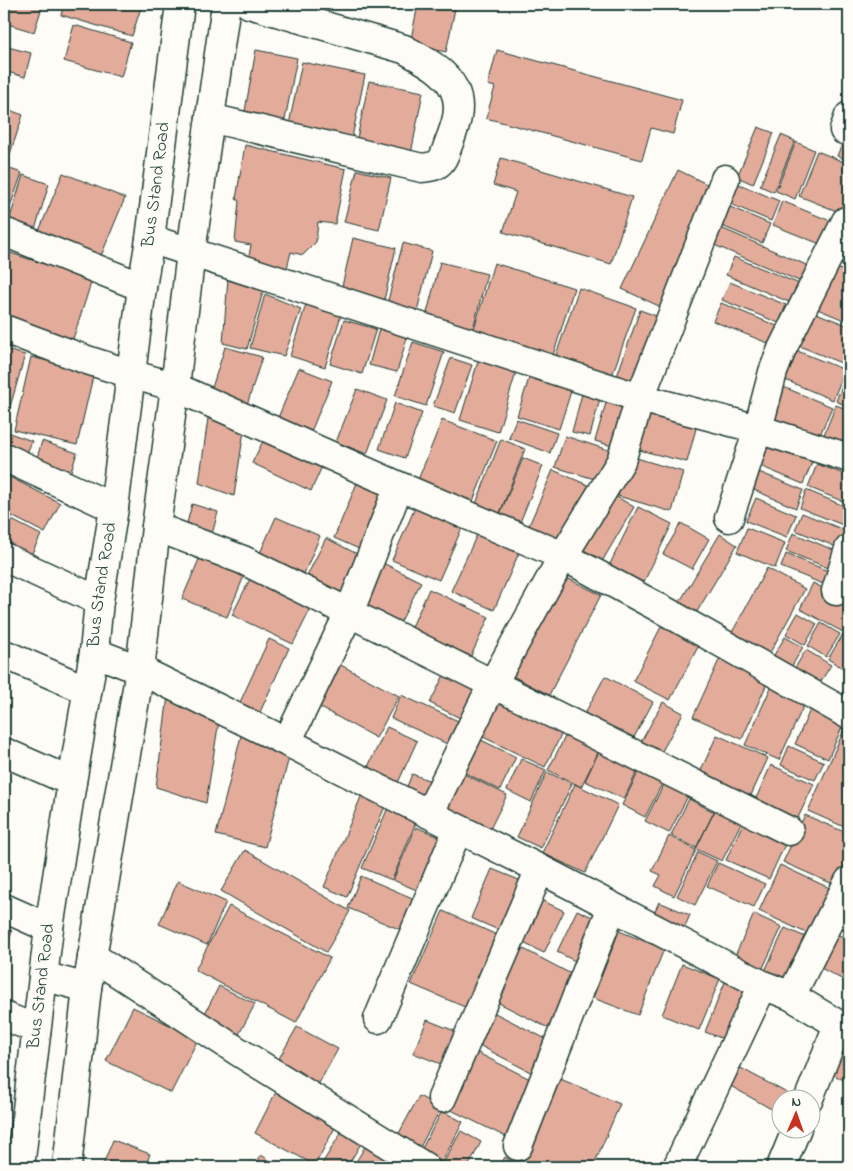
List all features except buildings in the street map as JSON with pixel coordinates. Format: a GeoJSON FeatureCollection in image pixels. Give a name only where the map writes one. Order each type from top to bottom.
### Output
{"type":"FeatureCollection","features":[{"type":"Feature","properties":{"kind":"street","name":"Bus Stand Road"},"geometry":{"type":"LineString","coordinates":[[15,1160],[36,1029],[49,928],[94,652],[180,4]]}},
{"type":"Feature","properties":{"kind":"street"},"geometry":{"type":"LineString","coordinates":[[67,1167],[87,988],[140,670],[191,252],[226,4]]}},
{"type":"Feature","properties":{"kind":"street"},"geometry":{"type":"LineString","coordinates":[[210,118],[422,168],[434,166],[442,161],[457,122],[458,104],[455,90],[449,81],[438,70],[404,50],[249,4]]}},
{"type":"Feature","properties":{"kind":"street"},"geometry":{"type":"LineString","coordinates":[[429,814],[492,685],[563,556],[621,461],[640,398],[725,179]]}},
{"type":"Feature","properties":{"kind":"street"},"geometry":{"type":"LineString","coordinates":[[729,518],[758,429],[773,372],[782,349],[846,221]]}},
{"type":"Feature","properties":{"kind":"street"},"geometry":{"type":"LineString","coordinates":[[4,232],[142,287]]}},
{"type":"Feature","properties":{"kind":"street"},"geometry":{"type":"LineString","coordinates":[[150,238],[640,398],[758,429],[849,458]]}},
{"type":"Feature","properties":{"kind":"street"},"geometry":{"type":"LineString","coordinates":[[4,329],[87,360],[175,387],[563,556],[667,612],[849,715]]}},
{"type":"Feature","properties":{"kind":"street"},"geometry":{"type":"LineString","coordinates":[[4,457],[114,508]]}},
{"type":"Feature","properties":{"kind":"street"},"geometry":{"type":"LineString","coordinates":[[288,742],[349,613],[399,486]]}},
{"type":"Feature","properties":{"kind":"street"},"geometry":{"type":"LineString","coordinates":[[156,527],[243,560],[789,831]]}},
{"type":"Feature","properties":{"kind":"street"},"geometry":{"type":"LineString","coordinates":[[836,591],[849,549]]}},
{"type":"Feature","properties":{"kind":"street"},"geometry":{"type":"LineString","coordinates":[[4,557],[100,601]]}},
{"type":"Feature","properties":{"kind":"street"},"geometry":{"type":"LineString","coordinates":[[94,652],[140,670],[288,742],[540,869],[763,985],[791,996],[844,1028],[814,1088]]}},
{"type":"Feature","properties":{"kind":"street"},"geometry":{"type":"LineString","coordinates":[[4,654],[87,690]]}},
{"type":"Feature","properties":{"kind":"street"},"geometry":{"type":"LineString","coordinates":[[4,752],[72,782]]}},
{"type":"Feature","properties":{"kind":"street"},"geometry":{"type":"LineString","coordinates":[[378,1019],[458,828]]}},
{"type":"Feature","properties":{"kind":"street"},"geometry":{"type":"LineString","coordinates":[[442,1098],[540,869]]}},
{"type":"Feature","properties":{"kind":"street"},"geometry":{"type":"LineString","coordinates":[[791,996],[849,881]]}},
{"type":"Feature","properties":{"kind":"street"},"geometry":{"type":"LineString","coordinates":[[518,1146],[612,907]]}},
{"type":"Feature","properties":{"kind":"street"},"geometry":{"type":"LineString","coordinates":[[4,908],[49,928]]}},
{"type":"Feature","properties":{"kind":"street"},"geometry":{"type":"LineString","coordinates":[[92,956],[239,1052],[425,1167]]}},
{"type":"Feature","properties":{"kind":"street"},"geometry":{"type":"LineString","coordinates":[[43,976],[87,988]]}},
{"type":"Feature","properties":{"kind":"street"},"geometry":{"type":"LineString","coordinates":[[677,1167],[763,985]]}},
{"type":"Feature","properties":{"kind":"street"},"geometry":{"type":"LineString","coordinates":[[4,1016],[36,1029]]}},
{"type":"Feature","properties":{"kind":"street"},"geometry":{"type":"LineString","coordinates":[[781,1167],[793,1138]]}}]}
